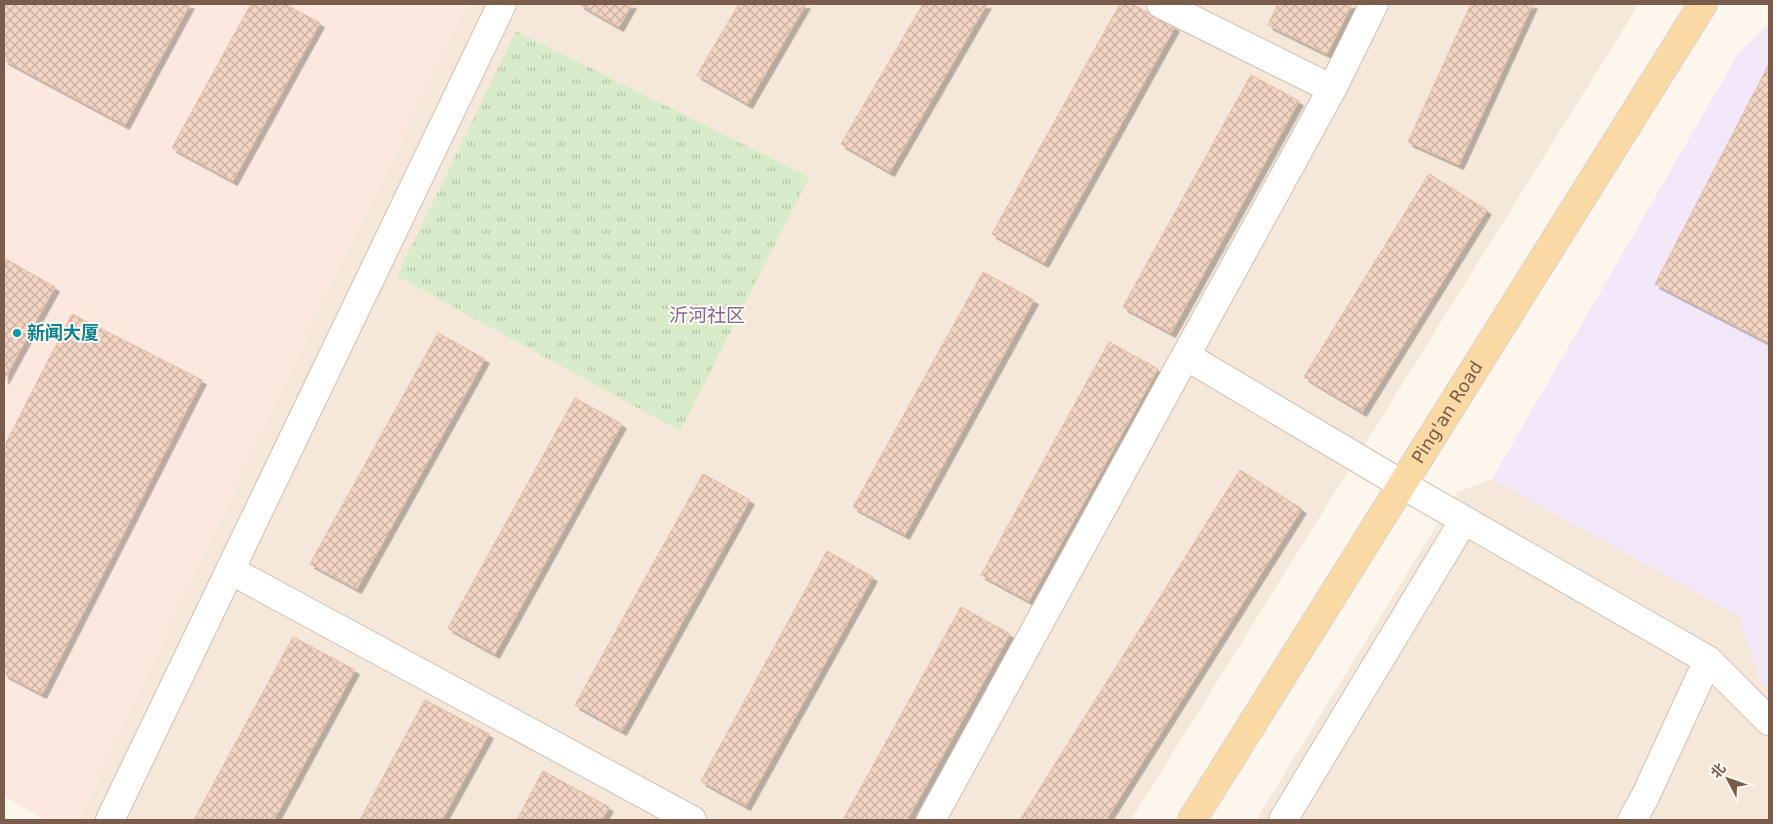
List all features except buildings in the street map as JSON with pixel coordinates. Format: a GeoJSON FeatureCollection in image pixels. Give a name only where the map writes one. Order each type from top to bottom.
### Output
{"type":"FeatureCollection","features":[{"type":"Feature","properties":{"kind":"main road","name":"Ping'an Road"},"geometry":{"type":"LineString","coordinates":[[1192,820],[1703,4]]}},
{"type":"Feature","properties":{"kind":"street"},"geometry":{"type":"LineString","coordinates":[[110,820],[502,4]]}},
{"type":"Feature","properties":{"kind":"street"},"geometry":{"type":"LineString","coordinates":[[1161,4],[1332,89]]}},
{"type":"Feature","properties":{"kind":"street"},"geometry":{"type":"LineString","coordinates":[[931,820],[1332,89],[1374,4]]}},
{"type":"Feature","properties":{"kind":"street"},"geometry":{"type":"LineString","coordinates":[[1186,356],[1403,485],[1708,660],[1769,721]]}},
{"type":"Feature","properties":{"kind":"street"},"geometry":{"type":"LineString","coordinates":[[1284,820],[1464,520]]}},
{"type":"Feature","properties":{"kind":"street"},"geometry":{"type":"LineString","coordinates":[[230,570],[692,820]]}},
{"type":"Feature","properties":{"kind":"street"},"geometry":{"type":"LineString","coordinates":[[1632,820],[1708,660]]}},
{"type":"Feature","properties":{"kind":"shaded area"},"geometry":{"type":"Polygon","coordinates":[[[4,4],[468,4],[339,270],[79,820],[44,820],[4,796],[4,4]]]}},
{"type":"Feature","properties":{"kind":"shaded area"},"geometry":{"type":"Polygon","coordinates":[[[468,4],[1635,4],[1634,12],[1131,820],[79,820],[339,270],[468,4]]]}},
{"type":"Feature","properties":{"kind":"shaded area"},"geometry":{"type":"Polygon","coordinates":[[[1769,24],[1769,690],[1760,681],[1739,616],[1492,479],[1738,54],[1769,24]]]}},
{"type":"Feature","properties":{"kind":"shaded area"},"geometry":{"type":"Polygon","coordinates":[[[1492,479],[1739,616],[1760,681],[1769,690],[1769,820],[1256,820],[1457,492],[1492,479]]]}},
{"type":"Feature","properties":{"kind":"green space"},"geometry":{"type":"Polygon","coordinates":[[[516,31],[809,177],[680,431],[397,276],[516,31]]]}},
{"type":"Feature","properties":{"kind":"place","name":"新闻大厦"},"geometry":{"type":"Point","coordinates":[17,333]}},
{"type":"Feature","properties":{"kind":"district","name":"沂河社区"},"geometry":{"type":"Point","coordinates":[707,315]}}]}
